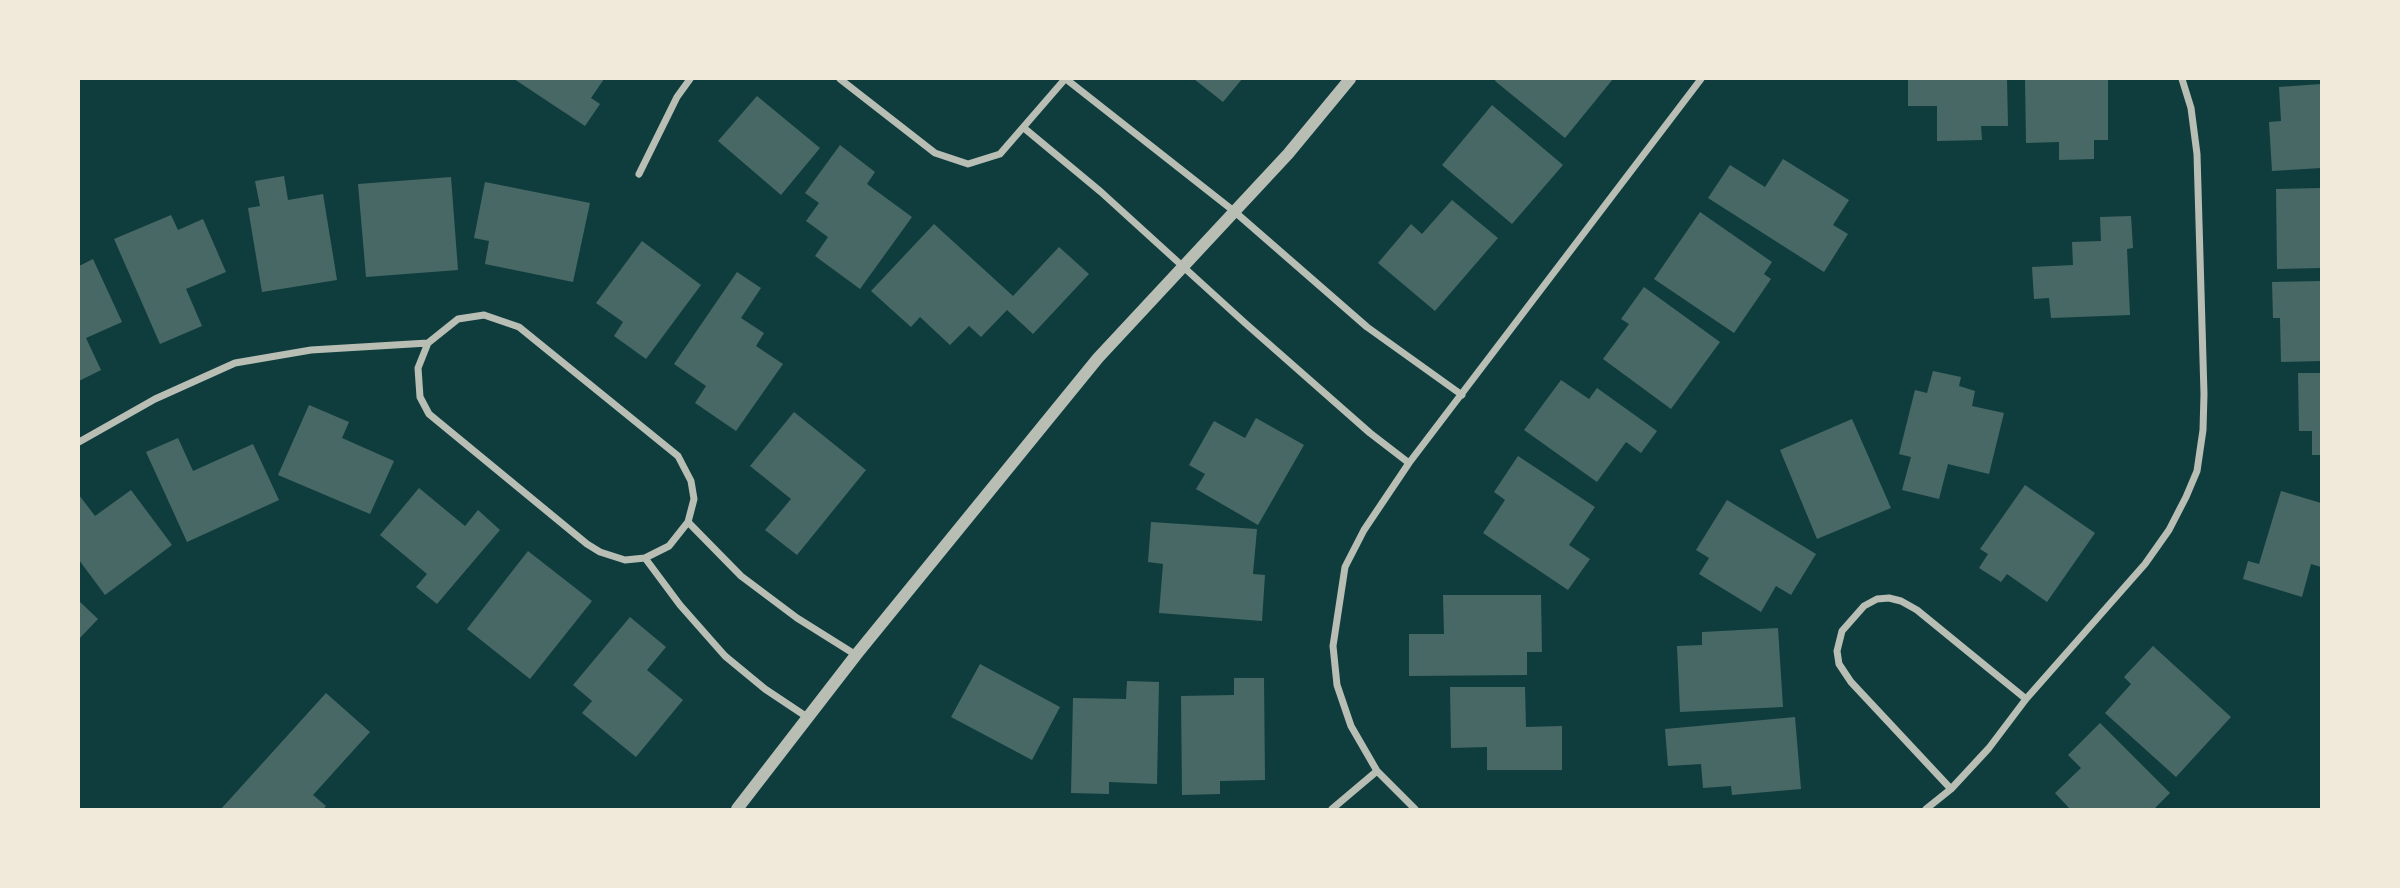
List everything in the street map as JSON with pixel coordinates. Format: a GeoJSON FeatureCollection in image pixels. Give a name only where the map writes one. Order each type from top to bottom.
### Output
{"type":"FeatureCollection","features":[{"type":"Feature","properties":{"kind":"street"},"geometry":{"type":"LineString","coordinates":[[639,174],[677,97],[690,79]]}},
{"type":"Feature","properties":{"kind":"street"},"geometry":{"type":"LineString","coordinates":[[839,79],[935,153],[968,163],[1000,154],[1066,79],[1235,212],[1367,327],[1462,396]]}},
{"type":"Feature","properties":{"kind":"street"},"geometry":{"type":"LineString","coordinates":[[737,809],[856,654],[1098,358],[1235,212],[1350,79]]}},
{"type":"Feature","properties":{"kind":"street"},"geometry":{"type":"LineString","coordinates":[[1415,809],[1377,771],[1351,726],[1337,685],[1333,646],[1345,567],[1364,530],[1409,463],[1701,79]]}},
{"type":"Feature","properties":{"kind":"street"},"geometry":{"type":"LineString","coordinates":[[1926,809],[1951,789],[1989,748],[2026,699],[2145,564],[2168,530],[2197,471],[2203,430],[2204,394],[2197,168],[2192,108],[2182,79]]}},
{"type":"Feature","properties":{"kind":"street"},"geometry":{"type":"LineString","coordinates":[[1024,128],[1101,192],[1370,433],[1409,463]]}},
{"type":"Feature","properties":{"kind":"street"},"geometry":{"type":"LineString","coordinates":[[484,315],[519,327],[678,456],[691,481],[694,499],[688,522],[669,546],[645,558],[625,560],[600,552],[587,544],[429,414],[420,397],[418,368],[428,343],[458,319],[484,315]]}},
{"type":"Feature","properties":{"kind":"street"},"geometry":{"type":"LineString","coordinates":[[79,442],[155,399],[235,363],[311,350],[428,343]]}},
{"type":"Feature","properties":{"kind":"street"},"geometry":{"type":"LineString","coordinates":[[688,522],[741,576],[797,618],[856,654]]}},
{"type":"Feature","properties":{"kind":"street"},"geometry":{"type":"LineString","coordinates":[[645,558],[680,605],[725,656],[765,689],[807,718]]}},
{"type":"Feature","properties":{"kind":"street"},"geometry":{"type":"LineString","coordinates":[[1951,789],[1851,682],[1839,664],[1837,651],[1842,631],[1864,606],[1877,599],[1901,601],[1917,610],[2026,699]]}},
{"type":"Feature","properties":{"kind":"street"},"geometry":{"type":"LineString","coordinates":[[1332,809],[1377,771]]}},
{"type":"Feature","properties":{"kind":"building"},"geometry":{"type":"Polygon","coordinates":[[[514,79],[604,79],[591,98],[600,104],[585,126],[514,79]]]}},
{"type":"Feature","properties":{"kind":"building"},"geometry":{"type":"Polygon","coordinates":[[[1194,79],[1242,79],[1223,102],[1194,79]]]}},
{"type":"Feature","properties":{"kind":"building"},"geometry":{"type":"Polygon","coordinates":[[[1613,79],[1565,138],[1495,81],[1613,79]]]}},
{"type":"Feature","properties":{"kind":"building"},"geometry":{"type":"Polygon","coordinates":[[[1908,79],[2007,79],[2008,126],[1981,126],[1982,140],[1937,141],[1937,106],[1908,106],[1908,79]]]}},
{"type":"Feature","properties":{"kind":"building"},"geometry":{"type":"Polygon","coordinates":[[[2025,79],[2108,79],[2108,140],[2094,140],[2094,159],[2059,160],[2059,142],[2026,143],[2025,79]]]}},
{"type":"Feature","properties":{"kind":"building"},"geometry":{"type":"Polygon","coordinates":[[[2321,84],[2321,168],[2272,171],[2269,122],[2281,121],[2279,87],[2321,84]]]}},
{"type":"Feature","properties":{"kind":"building"},"geometry":{"type":"Polygon","coordinates":[[[757,96],[820,148],[781,195],[718,141],[757,96]]]}},
{"type":"Feature","properties":{"kind":"building"},"geometry":{"type":"Polygon","coordinates":[[[1492,105],[1563,165],[1512,224],[1442,165],[1492,105]]]}},
{"type":"Feature","properties":{"kind":"building"},"geometry":{"type":"Polygon","coordinates":[[[840,145],[875,172],[867,184],[912,217],[860,289],[815,256],[828,237],[806,221],[819,203],[805,193],[840,145]]]}},
{"type":"Feature","properties":{"kind":"building"},"geometry":{"type":"Polygon","coordinates":[[[1783,159],[1849,200],[1833,225],[1848,234],[1824,272],[1708,198],[1730,165],[1765,187],[1783,159]]]}},
{"type":"Feature","properties":{"kind":"building"},"geometry":{"type":"Polygon","coordinates":[[[284,176],[288,200],[323,194],[337,280],[262,292],[248,208],[260,206],[255,181],[284,176]]]}},
{"type":"Feature","properties":{"kind":"building"},"geometry":{"type":"Polygon","coordinates":[[[451,177],[458,270],[366,277],[358,184],[451,177]]]}},
{"type":"Feature","properties":{"kind":"building"},"geometry":{"type":"Polygon","coordinates":[[[485,182],[590,203],[573,282],[485,264],[489,241],[474,238],[485,182]]]}},
{"type":"Feature","properties":{"kind":"building"},"geometry":{"type":"Polygon","coordinates":[[[2321,188],[2321,268],[2277,269],[2276,189],[2321,188]]]}},
{"type":"Feature","properties":{"kind":"building"},"geometry":{"type":"Polygon","coordinates":[[[1452,200],[1498,238],[1435,311],[1378,263],[1411,224],[1422,234],[1452,200]]]}},
{"type":"Feature","properties":{"kind":"building"},"geometry":{"type":"Polygon","coordinates":[[[1700,212],[1772,262],[1764,274],[1771,279],[1734,333],[1654,279],[1700,212]]]}},
{"type":"Feature","properties":{"kind":"building"},"geometry":{"type":"Polygon","coordinates":[[[171,215],[178,230],[203,219],[226,272],[186,289],[202,326],[160,344],[114,239],[171,215]]]}},
{"type":"Feature","properties":{"kind":"building"},"geometry":{"type":"Polygon","coordinates":[[[2131,216],[2133,248],[2127,249],[2130,315],[2051,318],[2049,298],[2034,299],[2032,267],[2073,265],[2072,242],[2101,241],[2100,217],[2131,216]]]}},
{"type":"Feature","properties":{"kind":"building"},"geometry":{"type":"Polygon","coordinates":[[[934,224],[1013,296],[1059,247],[1089,274],[1033,334],[1007,310],[981,337],[969,326],[950,345],[920,317],[911,327],[871,291],[934,224]]]}},
{"type":"Feature","properties":{"kind":"building"},"geometry":{"type":"Polygon","coordinates":[[[642,241],[701,285],[646,359],[614,336],[623,322],[596,303],[642,241]]]}},
{"type":"Feature","properties":{"kind":"building"},"geometry":{"type":"Polygon","coordinates":[[[93,259],[122,322],[86,338],[101,370],[79,381],[79,266],[93,259]]]}},
{"type":"Feature","properties":{"kind":"building"},"geometry":{"type":"Polygon","coordinates":[[[737,272],[761,288],[741,318],[764,333],[756,346],[783,364],[736,431],[695,403],[706,386],[674,364],[737,272]]]}},
{"type":"Feature","properties":{"kind":"building"},"geometry":{"type":"Polygon","coordinates":[[[2321,281],[2321,361],[2281,362],[2280,318],[2273,318],[2272,282],[2321,281]]]}},
{"type":"Feature","properties":{"kind":"building"},"geometry":{"type":"Polygon","coordinates":[[[1644,287],[1720,342],[1671,409],[1603,359],[1629,324],[1621,319],[1644,287]]]}},
{"type":"Feature","properties":{"kind":"building"},"geometry":{"type":"Polygon","coordinates":[[[1933,371],[1961,377],[1959,386],[1975,391],[1972,406],[2004,413],[1989,474],[1948,464],[1939,499],[1902,490],[1911,457],[1899,454],[1915,390],[1927,393],[1933,371]]]}},
{"type":"Feature","properties":{"kind":"building"},"geometry":{"type":"Polygon","coordinates":[[[2298,373],[2321,373],[2321,455],[2312,455],[2312,431],[2299,431],[2298,373]]]}},
{"type":"Feature","properties":{"kind":"building"},"geometry":{"type":"Polygon","coordinates":[[[1561,380],[1589,399],[1597,388],[1657,431],[1641,453],[1626,442],[1597,482],[1524,430],[1561,380]]]}},
{"type":"Feature","properties":{"kind":"building"},"geometry":{"type":"Polygon","coordinates":[[[309,405],[349,422],[342,438],[394,461],[370,514],[278,475],[309,405]]]}},
{"type":"Feature","properties":{"kind":"building"},"geometry":{"type":"Polygon","coordinates":[[[794,412],[866,470],[797,555],[765,530],[791,499],[750,466],[794,412]]]}},
{"type":"Feature","properties":{"kind":"building"},"geometry":{"type":"Polygon","coordinates":[[[1256,418],[1304,445],[1258,525],[1196,489],[1205,474],[1189,465],[1214,421],[1245,438],[1256,418]]]}},
{"type":"Feature","properties":{"kind":"building"},"geometry":{"type":"Polygon","coordinates":[[[1852,419],[1891,508],[1817,539],[1780,450],[1852,419]]]}},
{"type":"Feature","properties":{"kind":"building"},"geometry":{"type":"Polygon","coordinates":[[[178,438],[193,471],[253,444],[279,500],[187,542],[146,452],[178,438]]]}},
{"type":"Feature","properties":{"kind":"building"},"geometry":{"type":"Polygon","coordinates":[[[1518,456],[1595,507],[1569,545],[1590,559],[1568,590],[1483,533],[1505,500],[1494,492],[1518,456]]]}},
{"type":"Feature","properties":{"kind":"building"},"geometry":{"type":"Polygon","coordinates":[[[2025,485],[2095,533],[2047,602],[2007,574],[2001,582],[1979,568],[1988,554],[1980,549],[2025,485]]]}},
{"type":"Feature","properties":{"kind":"building"},"geometry":{"type":"Polygon","coordinates":[[[419,488],[465,526],[478,510],[500,530],[437,604],[416,587],[427,574],[380,535],[419,488]]]}},
{"type":"Feature","properties":{"kind":"building"},"geometry":{"type":"Polygon","coordinates":[[[131,490],[172,545],[105,595],[79,560],[79,495],[95,516],[131,490]]]}},
{"type":"Feature","properties":{"kind":"building"},"geometry":{"type":"Polygon","coordinates":[[[2281,491],[2321,503],[2321,567],[2311,564],[2302,597],[2243,579],[2248,561],[2259,564],[2281,491]]]}},
{"type":"Feature","properties":{"kind":"building"},"geometry":{"type":"Polygon","coordinates":[[[1727,500],[1816,554],[1791,595],[1776,586],[1761,612],[1699,574],[1709,558],[1696,550],[1727,500]]]}},
{"type":"Feature","properties":{"kind":"building"},"geometry":{"type":"Polygon","coordinates":[[[1151,522],[1257,529],[1253,574],[1265,575],[1262,621],[1159,613],[1163,564],[1148,562],[1151,522]]]}},
{"type":"Feature","properties":{"kind":"building"},"geometry":{"type":"Polygon","coordinates":[[[528,551],[592,601],[530,679],[467,629],[528,551]]]}},
{"type":"Feature","properties":{"kind":"building"},"geometry":{"type":"Polygon","coordinates":[[[1443,595],[1541,595],[1542,652],[1527,652],[1527,675],[1409,676],[1409,634],[1444,634],[1443,595]]]}},
{"type":"Feature","properties":{"kind":"building"},"geometry":{"type":"Polygon","coordinates":[[[79,601],[98,619],[79,639],[79,601]]]}},
{"type":"Feature","properties":{"kind":"building"},"geometry":{"type":"Polygon","coordinates":[[[630,617],[666,647],[647,670],[683,700],[636,757],[582,713],[592,701],[573,685],[630,617]]]}},
{"type":"Feature","properties":{"kind":"building"},"geometry":{"type":"Polygon","coordinates":[[[1778,628],[1783,707],[1680,712],[1677,646],[1702,645],[1702,632],[1778,628]]]}},
{"type":"Feature","properties":{"kind":"building"},"geometry":{"type":"Polygon","coordinates":[[[2153,646],[2231,717],[2176,777],[2105,713],[2131,684],[2124,677],[2153,646]]]}},
{"type":"Feature","properties":{"kind":"building"},"geometry":{"type":"Polygon","coordinates":[[[980,664],[1060,707],[1032,760],[951,717],[980,664]]]}},
{"type":"Feature","properties":{"kind":"building"},"geometry":{"type":"Polygon","coordinates":[[[1234,678],[1264,678],[1265,780],[1220,781],[1220,794],[1182,795],[1181,696],[1234,695],[1234,678]]]}},
{"type":"Feature","properties":{"kind":"building"},"geometry":{"type":"Polygon","coordinates":[[[1127,681],[1159,682],[1157,784],[1109,782],[1109,794],[1071,793],[1073,698],[1126,699],[1127,681]]]}},
{"type":"Feature","properties":{"kind":"building"},"geometry":{"type":"Polygon","coordinates":[[[1450,687],[1525,687],[1526,727],[1562,726],[1562,770],[1487,770],[1487,747],[1451,748],[1450,687]]]}},
{"type":"Feature","properties":{"kind":"building"},"geometry":{"type":"Polygon","coordinates":[[[326,693],[370,732],[313,795],[326,806],[323,809],[221,809],[326,693]]]}},
{"type":"Feature","properties":{"kind":"building"},"geometry":{"type":"Polygon","coordinates":[[[1795,717],[1801,789],[1732,795],[1731,786],[1703,788],[1701,764],[1668,766],[1665,729],[1795,717]]]}},
{"type":"Feature","properties":{"kind":"building"},"geometry":{"type":"Polygon","coordinates":[[[2100,723],[2170,793],[2154,809],[2070,809],[2055,793],[2081,768],[2068,755],[2100,723]]]}}]}
